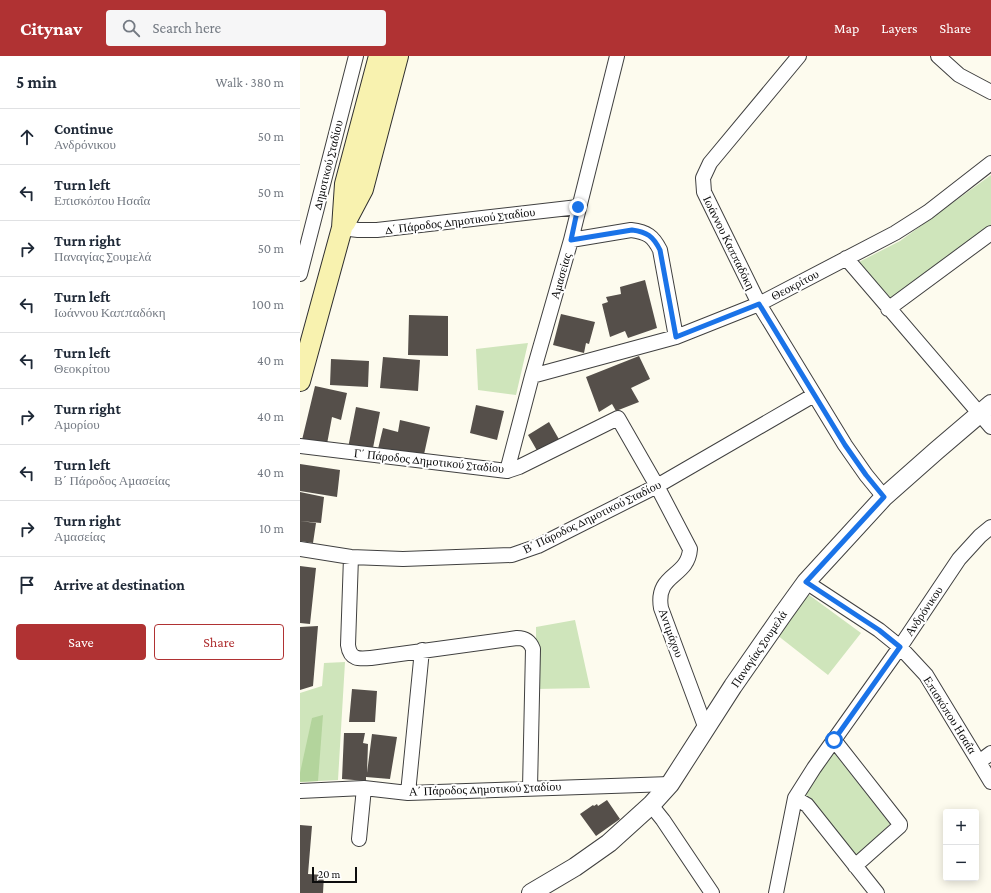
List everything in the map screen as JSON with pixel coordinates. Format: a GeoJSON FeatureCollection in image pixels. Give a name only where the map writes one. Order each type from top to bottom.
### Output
{"type":"FeatureCollection","features":[{"type":"Feature","properties":{"kind":"main road","name":"Δημοτικού Σταδίου"},"geometry":{"type":"LineString","coordinates":[[300,381],[342,228],[345,184],[379,56]]}},
{"type":"Feature","properties":{"kind":"main road","name":"Δημοτικού Σταδίου"},"geometry":{"type":"LineString","coordinates":[[342,228],[363,189],[398,56]]}},
{"type":"Feature","properties":{"kind":"street","name":"Δημοτικού Σταδίου"},"geometry":{"type":"LineString","coordinates":[[300,274],[304,240],[356,56]]}},
{"type":"Feature","properties":{"kind":"street","name":"Αμασείας"},"geometry":{"type":"LineString","coordinates":[[507,471],[532,376],[571,240],[616,56]]}},
{"type":"Feature","properties":{"kind":"street","name":"Ιωάννου Καππαδόκη"},"geometry":{"type":"LineString","coordinates":[[799,56],[710,162],[703,178],[704,192],[759,304],[814,395],[862,469],[884,497]]}},
{"type":"Feature","properties":{"kind":"street"},"geometry":{"type":"LineString","coordinates":[[938,56],[960,74],[991,92]]}},
{"type":"Feature","properties":{"kind":"street","name":"Θεοκρίτου"},"geometry":{"type":"LineString","coordinates":[[532,376],[676,337],[759,304],[846,258],[880,242],[911,223],[991,163]]}},
{"type":"Feature","properties":{"kind":"street","name":"Δ΄ Πάροδος Δημοτικού Σταδίου"},"geometry":{"type":"LineString","coordinates":[[342,228],[377,230],[578,207]]}},
{"type":"Feature","properties":{"kind":"street"},"geometry":{"type":"LineString","coordinates":[[571,240],[632,230],[640,231],[649,235],[655,240],[660,250],[676,337]]}},
{"type":"Feature","properties":{"kind":"street"},"geometry":{"type":"LineString","coordinates":[[888,308],[991,234]]}},
{"type":"Feature","properties":{"kind":"street"},"geometry":{"type":"LineString","coordinates":[[846,258],[888,308],[985,409],[991,427]]}},
{"type":"Feature","properties":{"kind":"street","name":"Β΄ Πάροδος Δημοτικού Σταδίου"},"geometry":{"type":"LineString","coordinates":[[300,549],[351,557],[403,559],[512,555],[538,546],[657,486],[814,395]]}},
{"type":"Feature","properties":{"kind":"street","name":"Παναγίας Σουμελά"},"geometry":{"type":"LineString","coordinates":[[531,893],[575,867],[609,843],[670,784],[733,686],[806,582],[884,497],[985,409]]}},
{"type":"Feature","properties":{"kind":"street","name":"Γ΄ Πάροδος Δημοτικού Σταδίου"},"geometry":{"type":"LineString","coordinates":[[300,446],[507,471],[618,418]]}},
{"type":"Feature","properties":{"kind":"street","name":"Αντιμάχου"},"geometry":{"type":"LineString","coordinates":[[618,418],[657,486],[690,549],[690,555],[684,566],[667,581],[663,587],[660,594],[661,608],[706,729]]}},
{"type":"Feature","properties":{"kind":"street","name":"Ανδρόνικου"},"geometry":{"type":"LineString","coordinates":[[776,893],[795,798],[960,559],[980,536],[991,527]]}},
{"type":"Feature","properties":{"kind":"street"},"geometry":{"type":"LineString","coordinates":[[351,557],[348,645],[349,651],[354,657],[359,659],[371,658],[517,638],[528,640],[533,649],[530,788]]}},
{"type":"Feature","properties":{"kind":"street","name":"Επισκόπου Ησαΐα"},"geometry":{"type":"LineString","coordinates":[[806,582],[879,630],[900,647],[926,675],[991,782]]}},
{"type":"Feature","properties":{"kind":"street"},"geometry":{"type":"LineString","coordinates":[[408,793],[422,650]]}},
{"type":"Feature","properties":{"kind":"street"},"geometry":{"type":"LineString","coordinates":[[834,740],[900,824],[900,826],[855,866]]}},
{"type":"Feature","properties":{"kind":"street"},"geometry":{"type":"LineString","coordinates":[[979,762],[991,753]]}},
{"type":"Feature","properties":{"kind":"street","name":"Α΄ Πάροδος Δημοτικού Σταδίου"},"geometry":{"type":"LineString","coordinates":[[300,792],[364,788],[408,793],[670,784]]}},
{"type":"Feature","properties":{"kind":"street"},"geometry":{"type":"LineString","coordinates":[[360,838],[364,788]]}},
{"type":"Feature","properties":{"kind":"street"},"geometry":{"type":"LineString","coordinates":[[795,798],[807,805],[877,893]]}},
{"type":"Feature","properties":{"kind":"street"},"geometry":{"type":"LineString","coordinates":[[650,805],[663,820],[712,893]]}},
{"type":"Feature","properties":{"kind":"green space"},"geometry":{"type":"Polygon","coordinates":[[[991,175],[991,227],[892,299],[857,263],[900,241],[991,175]]]}},
{"type":"Feature","properties":{"kind":"green space"},"geometry":{"type":"Polygon","coordinates":[[[528,343],[516,395],[478,390],[476,349],[528,343]]]}},
{"type":"Feature","properties":{"kind":"green space"},"geometry":{"type":"Polygon","coordinates":[[[805,592],[861,633],[828,675],[777,635],[805,592]]]}},
{"type":"Feature","properties":{"kind":"green space"},"geometry":{"type":"Polygon","coordinates":[[[575,620],[590,688],[536,689],[536,627],[575,620]]]}},
{"type":"Feature","properties":{"kind":"green space"},"geometry":{"type":"Polygon","coordinates":[[[345,662],[338,780],[300,782],[300,693],[322,686],[324,663],[345,662]]]}},
{"type":"Feature","properties":{"kind":"green space"},"geometry":{"type":"Polygon","coordinates":[[[323,715],[318,781],[300,782],[300,773],[312,718],[323,715]]]}},
{"type":"Feature","properties":{"kind":"green space"},"geometry":{"type":"Polygon","coordinates":[[[832,750],[890,824],[854,858],[801,794],[832,750]]]}},
{"type":"Feature","properties":{"kind":"building"},"geometry":{"type":"Polygon","coordinates":[[[645,280],[657,328],[628,338],[625,331],[610,337],[602,304],[608,302],[606,297],[621,294],[620,287],[645,280]]]}},
{"type":"Feature","properties":{"kind":"building"},"geometry":{"type":"Polygon","coordinates":[[[561,314],[595,322],[589,344],[586,343],[584,353],[553,345],[561,314]]]}},
{"type":"Feature","properties":{"kind":"building"},"geometry":{"type":"Polygon","coordinates":[[[409,315],[448,316],[448,356],[408,355],[409,315]]]}},
{"type":"Feature","properties":{"kind":"building"},"geometry":{"type":"Polygon","coordinates":[[[639,356],[650,379],[631,388],[639,402],[616,411],[612,404],[599,412],[586,377],[639,356]]]}},
{"type":"Feature","properties":{"kind":"building"},"geometry":{"type":"Polygon","coordinates":[[[383,357],[420,360],[418,391],[380,388],[383,357]]]}},
{"type":"Feature","properties":{"kind":"building"},"geometry":{"type":"Polygon","coordinates":[[[331,359],[369,361],[368,387],[330,385],[331,359]]]}},
{"type":"Feature","properties":{"kind":"building"},"geometry":{"type":"Polygon","coordinates":[[[315,386],[347,393],[341,420],[332,417],[327,444],[302,440],[315,386]]]}},
{"type":"Feature","properties":{"kind":"building"},"geometry":{"type":"Polygon","coordinates":[[[476,405],[504,411],[497,440],[470,433],[476,405]]]}},
{"type":"Feature","properties":{"kind":"building"},"geometry":{"type":"Polygon","coordinates":[[[356,407],[380,412],[372,453],[348,448],[356,407]]]}},
{"type":"Feature","properties":{"kind":"building"},"geometry":{"type":"Polygon","coordinates":[[[400,420],[430,427],[423,459],[378,449],[383,428],[398,432],[400,420]]]}},
{"type":"Feature","properties":{"kind":"building"},"geometry":{"type":"Polygon","coordinates":[[[549,422],[560,441],[539,454],[528,435],[549,422]]]}},
{"type":"Feature","properties":{"kind":"building"},"geometry":{"type":"Polygon","coordinates":[[[300,464],[340,470],[337,497],[300,491],[300,464]]]}},
{"type":"Feature","properties":{"kind":"building"},"geometry":{"type":"Polygon","coordinates":[[[300,492],[324,497],[321,523],[300,521],[300,492]]]}},
{"type":"Feature","properties":{"kind":"building"},"geometry":{"type":"Polygon","coordinates":[[[300,521],[316,523],[313,543],[300,541],[300,521]]]}},
{"type":"Feature","properties":{"kind":"building"},"geometry":{"type":"Polygon","coordinates":[[[300,566],[316,568],[310,624],[300,623],[300,566]]]}},
{"type":"Feature","properties":{"kind":"building"},"geometry":{"type":"Polygon","coordinates":[[[318,626],[313,686],[300,690],[300,627],[318,626]]]}},
{"type":"Feature","properties":{"kind":"building"},"geometry":{"type":"Polygon","coordinates":[[[352,689],[377,691],[375,722],[349,722],[352,689]]]}},
{"type":"Feature","properties":{"kind":"building"},"geometry":{"type":"Polygon","coordinates":[[[344,733],[365,733],[363,743],[368,744],[367,773],[372,734],[397,737],[390,779],[366,777],[366,781],[342,779],[344,733]]]}},
{"type":"Feature","properties":{"kind":"building"},"geometry":{"type":"Polygon","coordinates":[[[607,800],[620,819],[596,836],[580,814],[593,805],[594,806],[597,804],[598,806],[607,800]]]}},
{"type":"Feature","properties":{"kind":"building"},"geometry":{"type":"Polygon","coordinates":[[[300,825],[312,826],[308,874],[324,875],[323,893],[300,893],[300,825]]]}},
{"type":"Feature","properties":{"kind":"route"},"geometry":{"type":"LineString","coordinates":[[578,207],[571,240],[632,230],[640,231],[649,235],[655,240],[660,250],[676,337],[759,304],[845,445],[866,475],[884,497],[806,582],[879,630],[900,647],[834,740]]}}]}
